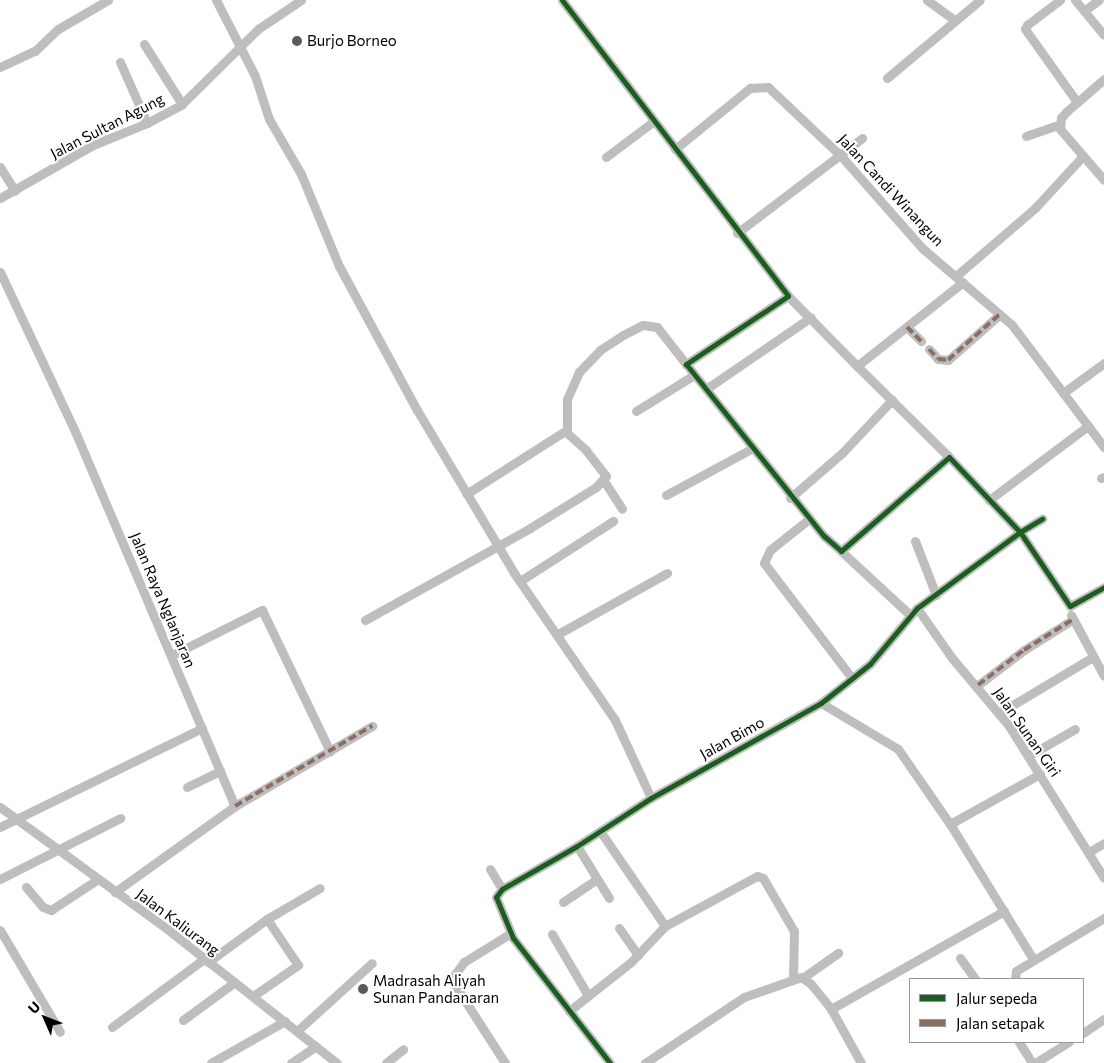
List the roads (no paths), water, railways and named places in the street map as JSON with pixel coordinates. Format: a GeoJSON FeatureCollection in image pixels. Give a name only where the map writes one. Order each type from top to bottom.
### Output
{"type":"FeatureCollection","features":[{"type":"Feature","properties":{"kind":"street"},"geometry":{"type":"LineString","coordinates":[[0,68],[35,51],[58,29],[108,0]]}},
{"type":"Feature","properties":{"kind":"street"},"geometry":{"type":"LineString","coordinates":[[216,0],[255,76],[270,120],[319,212],[339,266],[418,410],[456,471],[466,494],[497,545],[615,720],[651,798]]}},
{"type":"Feature","properties":{"kind":"street","name":"Jalan Sultan Agung"},"geometry":{"type":"LineString","coordinates":[[0,198],[93,145],[147,123],[182,104],[239,46],[301,0]]}},
{"type":"Feature","properties":{"kind":"street"},"geometry":{"type":"LineString","coordinates":[[562,0],[737,233],[788,296],[949,457],[1020,532],[1070,606],[1072,620],[1104,676]]}},
{"type":"Feature","properties":{"kind":"street"},"geometry":{"type":"LineString","coordinates":[[927,0],[953,19]]}},
{"type":"Feature","properties":{"kind":"street"},"geometry":{"type":"LineString","coordinates":[[888,78],[953,19],[980,0]]}},
{"type":"Feature","properties":{"kind":"street"},"geometry":{"type":"LineString","coordinates":[[1060,0],[1027,25],[1025,29],[1077,102]]}},
{"type":"Feature","properties":{"kind":"street"},"geometry":{"type":"LineString","coordinates":[[1075,0],[1104,35]]}},
{"type":"Feature","properties":{"kind":"street"},"geometry":{"type":"LineString","coordinates":[[1085,10],[1099,0]]}},
{"type":"Feature","properties":{"kind":"street"},"geometry":{"type":"LineString","coordinates":[[144,44],[182,104]]}},
{"type":"Feature","properties":{"kind":"street"},"geometry":{"type":"LineString","coordinates":[[120,62],[147,123]]}},
{"type":"Feature","properties":{"kind":"street"},"geometry":{"type":"LineString","coordinates":[[1104,79],[1077,102],[1062,118],[1060,124],[1062,134],[1104,180]]}},
{"type":"Feature","properties":{"kind":"street","name":"Jalan Candi Winangun"},"geometry":{"type":"LineString","coordinates":[[675,149],[750,88],[758,86],[768,87],[841,156],[922,248],[1000,314],[1064,392],[1104,447]]}},
{"type":"Feature","properties":{"kind":"street"},"geometry":{"type":"LineString","coordinates":[[606,157],[654,121]]}},
{"type":"Feature","properties":{"kind":"street"},"geometry":{"type":"LineString","coordinates":[[1026,136],[1060,124]]}},
{"type":"Feature","properties":{"kind":"street"},"geometry":{"type":"LineString","coordinates":[[737,233],[841,156],[862,138]]}},
{"type":"Feature","properties":{"kind":"street"},"geometry":{"type":"LineString","coordinates":[[857,366],[907,327],[960,279],[1035,208],[1083,156]]}},
{"type":"Feature","properties":{"kind":"street"},"geometry":{"type":"LineString","coordinates":[[0,167],[15,191]]}},
{"type":"Feature","properties":{"kind":"street","name":"Jalan Raya Nglanjaran"},"geometry":{"type":"LineString","coordinates":[[0,272],[74,429],[235,806]]}},
{"type":"Feature","properties":{"kind":"street"},"geometry":{"type":"LineString","coordinates":[[686,364],[788,296]]}},
{"type":"Feature","properties":{"kind":"street"},"geometry":{"type":"LineString","coordinates":[[929,349],[938,359],[948,360],[1000,314]]}},
{"type":"Feature","properties":{"kind":"street"},"geometry":{"type":"LineString","coordinates":[[706,389],[810,317]]}},
{"type":"Feature","properties":{"kind":"street","name":"Jalan Sunan Giri"},"geometry":{"type":"LineString","coordinates":[[567,431],[567,399],[579,372],[600,350],[623,334],[643,325],[657,327],[790,498],[841,552],[914,611],[952,658],[978,685],[1040,774],[1104,878]]}},
{"type":"Feature","properties":{"kind":"street"},"geometry":{"type":"LineString","coordinates":[[907,327],[921,341]]}},
{"type":"Feature","properties":{"kind":"street"},"geometry":{"type":"LineString","coordinates":[[1064,392],[1104,362]]}},
{"type":"Feature","properties":{"kind":"street"},"geometry":{"type":"LineString","coordinates":[[636,411],[694,375]]}},
{"type":"Feature","properties":{"kind":"street"},"geometry":{"type":"LineString","coordinates":[[790,498],[842,453],[892,400]]}},
{"type":"Feature","properties":{"kind":"street"},"geometry":{"type":"LineString","coordinates":[[989,500],[1088,426]]}},
{"type":"Feature","properties":{"kind":"street"},"geometry":{"type":"LineString","coordinates":[[466,494],[567,431],[605,471],[604,481],[622,509]]}},
{"type":"Feature","properties":{"kind":"street"},"geometry":{"type":"LineString","coordinates":[[666,495],[753,448]]}},
{"type":"Feature","properties":{"kind":"street"},"geometry":{"type":"LineString","coordinates":[[841,552],[949,457]]}},
{"type":"Feature","properties":{"kind":"street"},"geometry":{"type":"LineString","coordinates":[[365,620],[497,545],[604,481]]}},
{"type":"Feature","properties":{"kind":"street"},"geometry":{"type":"LineString","coordinates":[[809,519],[770,550],[764,563],[852,678]]}},
{"type":"Feature","properties":{"kind":"street","name":"Jalan Bimo"},"geometry":{"type":"LineString","coordinates":[[502,889],[577,846],[651,798],[821,702],[852,678],[894,639],[914,611],[1020,532],[1042,519]]}},
{"type":"Feature","properties":{"kind":"street"},"geometry":{"type":"LineString","coordinates":[[520,581],[613,521]]}},
{"type":"Feature","properties":{"kind":"street"},"geometry":{"type":"LineString","coordinates":[[915,540],[936,594]]}},
{"type":"Feature","properties":{"kind":"street"},"geometry":{"type":"LineString","coordinates":[[558,634],[667,572]]}},
{"type":"Feature","properties":{"kind":"street"},"geometry":{"type":"LineString","coordinates":[[1070,606],[1104,587]]}},
{"type":"Feature","properties":{"kind":"street"},"geometry":{"type":"LineString","coordinates":[[172,655],[262,610],[330,751]]}},
{"type":"Feature","properties":{"kind":"street"},"geometry":{"type":"LineString","coordinates":[[978,685],[1024,650],[1072,620]]}},
{"type":"Feature","properties":{"kind":"street"},"geometry":{"type":"LineString","coordinates":[[999,713],[1093,657]]}},
{"type":"Feature","properties":{"kind":"street"},"geometry":{"type":"LineString","coordinates":[[821,702],[894,744],[950,824],[1033,959]]}},
{"type":"Feature","properties":{"kind":"street"},"geometry":{"type":"LineString","coordinates":[[116,892],[235,806],[372,726]]}},
{"type":"Feature","properties":{"kind":"street"},"geometry":{"type":"LineString","coordinates":[[0,827],[202,728]]}},
{"type":"Feature","properties":{"kind":"street"},"geometry":{"type":"LineString","coordinates":[[1028,756],[1075,729]]}},
{"type":"Feature","properties":{"kind":"street"},"geometry":{"type":"LineString","coordinates":[[187,786],[220,771]]}},
{"type":"Feature","properties":{"kind":"street"},"geometry":{"type":"LineString","coordinates":[[950,824],[1040,774]]}},
{"type":"Feature","properties":{"kind":"street","name":"Jalan Kaliurang"},"geometry":{"type":"LineString","coordinates":[[0,807],[59,848],[235,982],[337,1063]]}},
{"type":"Feature","properties":{"kind":"street"},"geometry":{"type":"LineString","coordinates":[[0,878],[120,818]]}},
{"type":"Feature","properties":{"kind":"street"},"geometry":{"type":"LineString","coordinates":[[600,831],[665,926]]}},
{"type":"Feature","properties":{"kind":"street"},"geometry":{"type":"LineString","coordinates":[[1089,852],[1104,844]]}},
{"type":"Feature","properties":{"kind":"street"},"geometry":{"type":"LineString","coordinates":[[577,846],[610,898]]}},
{"type":"Feature","properties":{"kind":"street"},"geometry":{"type":"LineString","coordinates":[[490,869],[502,889],[496,897],[511,934],[610,1063]]}},
{"type":"Feature","properties":{"kind":"street"},"geometry":{"type":"LineString","coordinates":[[569,1011],[587,994],[638,955],[665,926],[760,876],[794,931],[793,978]]}},
{"type":"Feature","properties":{"kind":"street"},"geometry":{"type":"LineString","coordinates":[[26,887],[43,907],[51,910],[98,879]]}},
{"type":"Feature","properties":{"kind":"street"},"geometry":{"type":"LineString","coordinates":[[563,902],[597,879]]}},
{"type":"Feature","properties":{"kind":"street"},"geometry":{"type":"LineString","coordinates":[[112,1027],[267,919],[320,888]]}},
{"type":"Feature","properties":{"kind":"street"},"geometry":{"type":"LineString","coordinates":[[831,1009],[1004,911]]}},
{"type":"Feature","properties":{"kind":"street"},"geometry":{"type":"LineString","coordinates":[[1015,978],[1016,970],[1104,918]]}},
{"type":"Feature","properties":{"kind":"street"},"geometry":{"type":"LineString","coordinates":[[253,996],[298,965],[267,919]]}},
{"type":"Feature","properties":{"kind":"street"},"geometry":{"type":"LineString","coordinates":[[619,928],[638,955]]}},
{"type":"Feature","properties":{"kind":"street"},"geometry":{"type":"LineString","coordinates":[[0,930],[60,1032]]}},
{"type":"Feature","properties":{"kind":"street"},"geometry":{"type":"LineString","coordinates":[[505,1063],[466,1004],[453,977],[464,962],[511,934]]}},
{"type":"Feature","properties":{"kind":"street"},"geometry":{"type":"LineString","coordinates":[[552,934],[587,994]]}},
{"type":"Feature","properties":{"kind":"street"},"geometry":{"type":"LineString","coordinates":[[645,1063],[744,997],[793,978],[804,977],[838,954]]}},
{"type":"Feature","properties":{"kind":"street"},"geometry":{"type":"LineString","coordinates":[[960,958],[973,978]]}},
{"type":"Feature","properties":{"kind":"street"},"geometry":{"type":"LineString","coordinates":[[297,1031],[372,963]]}},
{"type":"Feature","properties":{"kind":"street"},"geometry":{"type":"LineString","coordinates":[[804,977],[831,1009],[860,1063]]}},
{"type":"Feature","properties":{"kind":"street"},"geometry":{"type":"LineString","coordinates":[[183,1020],[235,982]]}},
{"type":"Feature","properties":{"kind":"street"},"geometry":{"type":"LineString","coordinates":[[1084,1032],[1104,1019]]}},
{"type":"Feature","properties":{"kind":"street"},"geometry":{"type":"LineString","coordinates":[[212,1063],[284,1021]]}},
{"type":"Feature","properties":{"kind":"street"},"geometry":{"type":"LineString","coordinates":[[1020,1043],[1034,1063],[1067,1043]]}},
{"type":"Feature","properties":{"kind":"street"},"geometry":{"type":"LineString","coordinates":[[291,1063],[316,1046]]}},
{"type":"Feature","properties":{"kind":"street"},"geometry":{"type":"LineString","coordinates":[[386,1063],[403,1049]]}},
{"type":"Feature","properties":{"kind":"place","name":"Burjo Borneo"},"geometry":{"type":"Point","coordinates":[297,41]}},
{"type":"Feature","properties":{"kind":"place","name":"Madrasah Aliyah Sunan Pandanaran"},"geometry":{"type":"Point","coordinates":[363,989]}}]}
